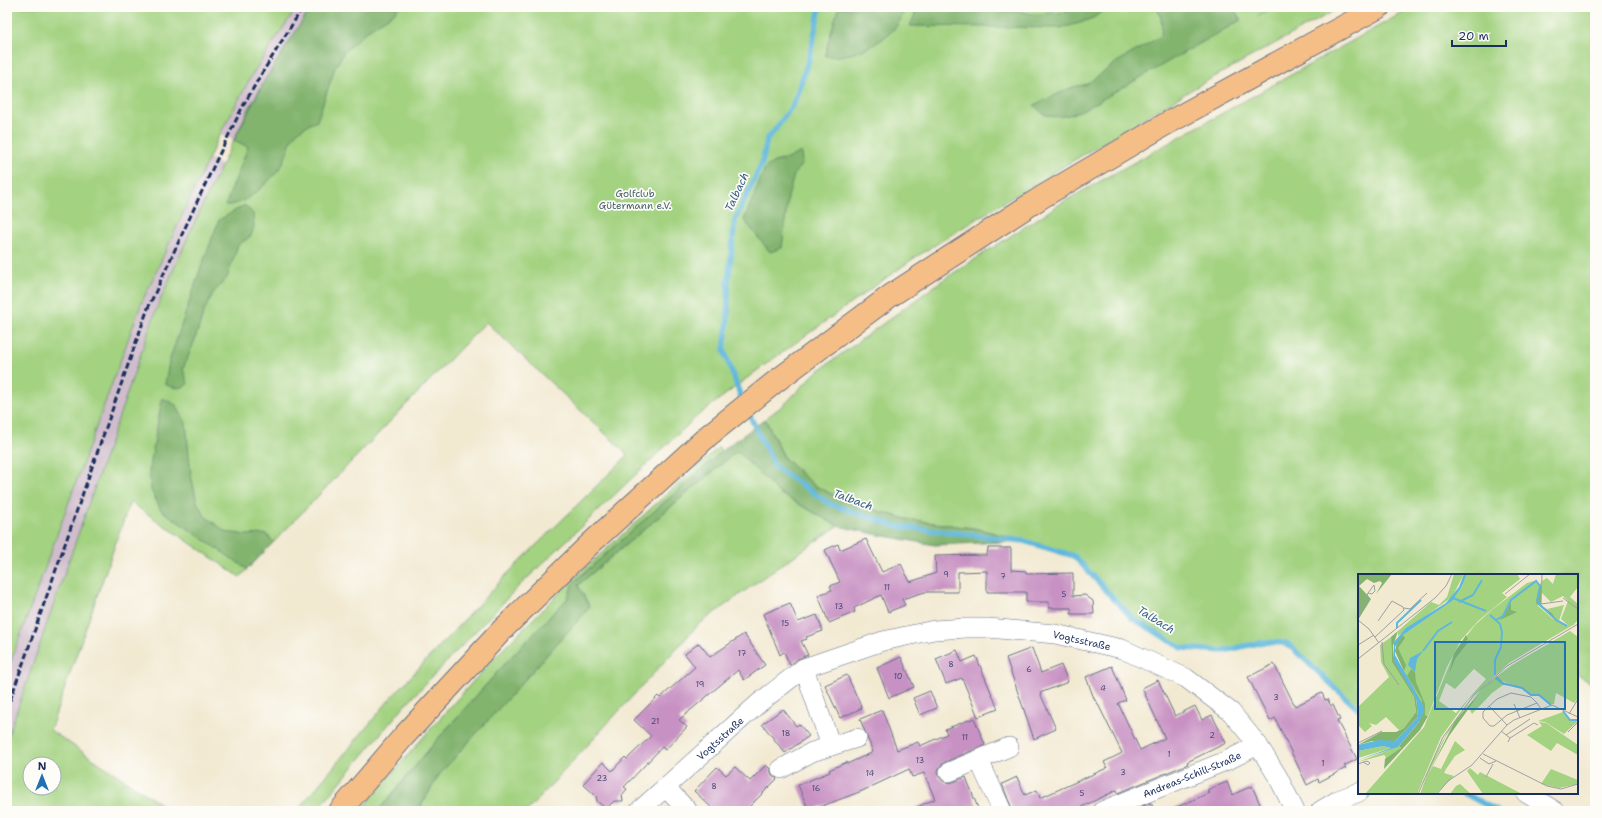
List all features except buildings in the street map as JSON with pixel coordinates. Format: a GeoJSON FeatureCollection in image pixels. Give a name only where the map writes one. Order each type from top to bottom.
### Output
{"type":"FeatureCollection","features":[{"type":"Feature","properties":{"kind":"highway"},"geometry":{"type":"LineString","coordinates":[[340,811],[404,736],[504,628],[590,544],[709,435],[775,382],[890,296],[1042,197],[1164,125],[1379,7]]}},
{"type":"Feature","properties":{"kind":"street","name":"Vogtsstraße"},"geometry":{"type":"LineString","coordinates":[[639,811],[759,703],[804,668],[883,641],[934,630],[988,628],[1055,634],[1122,649],[1186,678],[1231,712],[1258,745],[1278,777],[1295,811]]}},
{"type":"Feature","properties":{"kind":"street"},"geometry":{"type":"LineString","coordinates":[[804,668],[831,746]]}},
{"type":"Feature","properties":{"kind":"street"},"geometry":{"type":"LineString","coordinates":[[782,769],[812,752],[857,738]]}},
{"type":"Feature","properties":{"kind":"street","name":"Andreas-Schill-Straße"},"geometry":{"type":"LineString","coordinates":[[1102,811],[1228,760],[1258,745]]}},
{"type":"Feature","properties":{"kind":"street"},"geometry":{"type":"LineString","coordinates":[[949,772],[1009,747]]}},
{"type":"Feature","properties":{"kind":"street"},"geometry":{"type":"LineString","coordinates":[[980,760],[1002,811]]}},
{"type":"Feature","properties":{"kind":"street"},"geometry":{"type":"LineString","coordinates":[[666,788],[688,811]]}},
{"type":"Feature","properties":{"kind":"street"},"geometry":{"type":"LineString","coordinates":[[1320,811],[1338,800],[1358,792]]}},
{"type":"Feature","properties":{"kind":"street"},"geometry":{"type":"LineString","coordinates":[[1528,794],[1555,811]]}},
{"type":"Feature","properties":{"kind":"shaded area"},"geometry":{"type":"Polygon","coordinates":[[[297,7],[311,7],[265,80],[234,140],[220,134],[253,73],[297,7]]]}},
{"type":"Feature","properties":{"kind":"shaded area"},"geometry":{"type":"Polygon","coordinates":[[[209,158],[222,166],[190,232],[156,310],[7,739],[7,672],[141,304],[209,158]]]}},
{"type":"Feature","properties":{"kind":"green space"},"geometry":{"type":"Polygon","coordinates":[[[7,7],[297,7],[253,73],[220,134],[141,304],[7,672],[7,7]]]}},
{"type":"Feature","properties":{"kind":"green space","name":"Golfclub Gütermann e.V."},"geometry":{"type":"Polygon","coordinates":[[[311,7],[1271,7],[1256,17],[1274,7],[1341,7],[1196,87],[914,258],[759,369],[696,417],[518,587],[405,705],[316,811],[297,811],[390,699],[509,572],[627,456],[626,453],[486,322],[240,577],[130,502],[50,730],[171,811],[7,811],[7,739],[156,310],[190,232],[248,110],[311,7]]]}},
{"type":"Feature","properties":{"kind":"green space"},"geometry":{"type":"Polygon","coordinates":[[[311,7],[399,7],[394,13],[368,30],[344,52],[335,68],[317,121],[295,134],[279,170],[263,186],[245,199],[225,206],[248,147],[234,140],[265,80],[311,7]]]}},
{"type":"Feature","properties":{"kind":"green space"},"geometry":{"type":"Polygon","coordinates":[[[839,7],[905,7],[898,24],[891,32],[874,44],[855,53],[825,56],[839,7]]]}},
{"type":"Feature","properties":{"kind":"green space"},"geometry":{"type":"Polygon","coordinates":[[[918,7],[994,7],[1033,14],[1067,12],[1076,7],[1123,7],[1123,9],[1103,10],[1095,17],[1080,23],[1060,28],[910,26],[918,7]]]}},
{"type":"Feature","properties":{"kind":"green space"},"geometry":{"type":"Polygon","coordinates":[[[1155,7],[1233,7],[1241,20],[1083,110],[1066,116],[1055,117],[1040,112],[1034,105],[1073,87],[1087,84],[1117,62],[1161,36],[1161,17],[1155,7]]]}},
{"type":"Feature","properties":{"kind":"green space"},"geometry":{"type":"Polygon","coordinates":[[[1413,7],[1595,7],[1595,685],[1578,676],[1578,574],[1358,574],[1358,709],[1287,643],[1262,642],[1224,651],[1182,648],[1132,618],[1074,556],[979,529],[906,519],[850,503],[815,486],[785,459],[765,419],[786,403],[814,374],[943,280],[1063,202],[1413,7]]]}},
{"type":"Feature","properties":{"kind":"green space"},"geometry":{"type":"Polygon","coordinates":[[[801,152],[802,163],[794,175],[788,197],[782,248],[770,252],[744,220],[765,168],[774,162],[787,159],[801,152]]]}},
{"type":"Feature","properties":{"kind":"green space"},"geometry":{"type":"Polygon","coordinates":[[[245,205],[253,214],[254,226],[251,236],[238,245],[227,278],[214,292],[205,309],[183,369],[188,384],[179,388],[165,384],[169,362],[199,273],[219,220],[245,205]]]}},
{"type":"Feature","properties":{"kind":"green space"},"geometry":{"type":"Polygon","coordinates":[[[162,398],[176,405],[186,423],[191,475],[197,502],[205,516],[226,532],[246,535],[266,534],[274,542],[247,569],[161,510],[151,490],[149,472],[162,398]]]}},
{"type":"Feature","properties":{"kind":"green space"},"geometry":{"type":"Polygon","coordinates":[[[765,419],[785,459],[815,486],[850,503],[906,519],[979,529],[1024,541],[935,545],[838,526],[779,493],[737,451],[578,585],[590,607],[439,775],[418,811],[378,811],[436,741],[510,658],[567,599],[574,582],[722,451],[765,419]]]}},
{"type":"Feature","properties":{"kind":"green space"},"geometry":{"type":"Polygon","coordinates":[[[719,447],[722,452],[574,582],[567,599],[510,658],[436,741],[378,811],[360,811],[493,659],[572,580],[719,447]]]}},
{"type":"Feature","properties":{"kind":"green space"},"geometry":{"type":"Polygon","coordinates":[[[737,451],[779,493],[838,526],[768,574],[698,625],[527,811],[424,811],[421,806],[439,775],[578,585],[737,451]]]}},
{"type":"Feature","properties":{"kind":"waterway","name":"Talbach"},"geometry":{"type":"LineString","coordinates":[[743,403],[724,350],[728,318],[728,282],[735,220],[762,163],[767,139],[793,105],[809,59],[820,7]]}},
{"type":"Feature","properties":{"kind":"waterway","name":"Talbach"},"geometry":{"type":"LineString","coordinates":[[747,410],[775,467],[830,504],[896,526],[1024,541],[1074,556],[1132,618],[1182,648],[1224,651],[1262,642],[1287,643],[1358,709]]}},
{"type":"Feature","properties":{"kind":"waterway","name":"Talbach"},"geometry":{"type":"LineString","coordinates":[[1466,794],[1497,811]]}},
{"type":"Feature","properties":{"kind":"railway"},"geometry":{"type":"LineString","coordinates":[[7,709],[148,308],[242,108],[303,7]]}}]}
